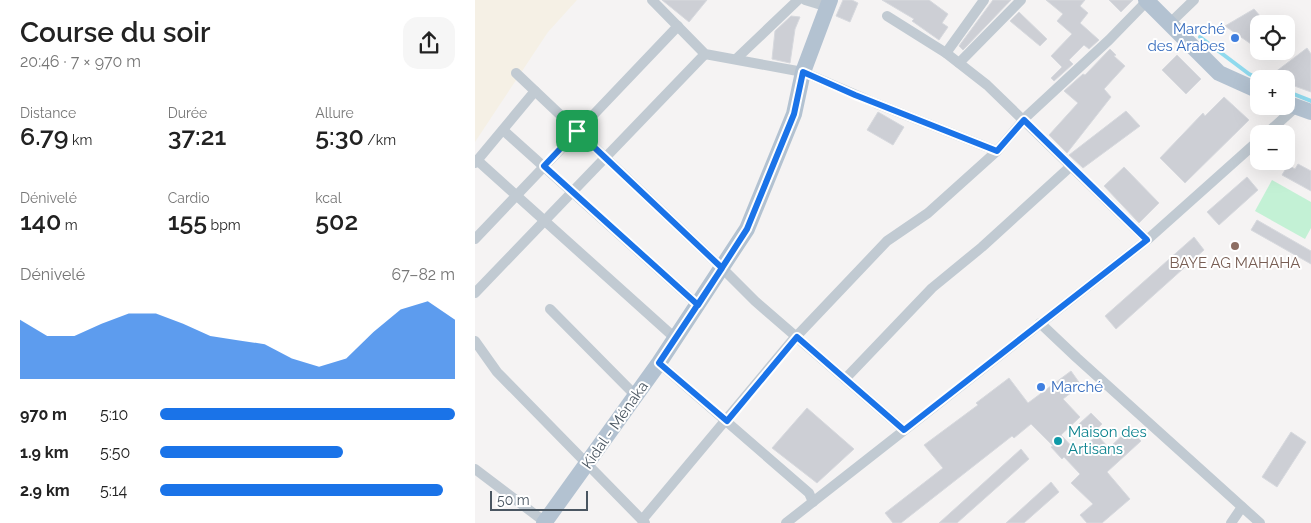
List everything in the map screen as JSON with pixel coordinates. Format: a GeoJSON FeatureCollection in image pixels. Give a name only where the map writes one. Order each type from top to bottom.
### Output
{"type":"FeatureCollection","features":[{"type":"Feature","properties":{"kind":"main road"},"geometry":{"type":"LineString","coordinates":[[1147,0],[1219,74],[1250,87]]}},
{"type":"Feature","properties":{"kind":"main road","name":"Kidal - Ménaka"},"geometry":{"type":"LineString","coordinates":[[545,523],[659,363],[747,229],[794,114],[803,72],[829,3]]}},
{"type":"Feature","properties":{"kind":"street"},"geometry":{"type":"LineString","coordinates":[[652,0],[705,54],[803,72],[868,101],[997,151]]}},
{"type":"Feature","properties":{"kind":"street"},"geometry":{"type":"LineString","coordinates":[[736,59],[798,0]]}},
{"type":"Feature","properties":{"kind":"street"},"geometry":{"type":"LineString","coordinates":[[805,0],[829,3]]}},
{"type":"Feature","properties":{"kind":"street"},"geometry":{"type":"LineString","coordinates":[[946,53],[984,0]]}},
{"type":"Feature","properties":{"kind":"street"},"geometry":{"type":"LineString","coordinates":[[959,63],[1021,0]]}},
{"type":"Feature","properties":{"kind":"street"},"geometry":{"type":"LineString","coordinates":[[475,342],[497,372],[643,522],[797,337],[887,241],[928,213],[997,151],[1024,120],[1109,40],[1147,0]]}},
{"type":"Feature","properties":{"kind":"street"},"geometry":{"type":"LineString","coordinates":[[1169,24],[1194,0]]}},
{"type":"Feature","properties":{"kind":"street"},"geometry":{"type":"LineString","coordinates":[[887,16],[946,53],[987,85],[1147,240]]}},
{"type":"Feature","properties":{"kind":"street"},"geometry":{"type":"LineString","coordinates":[[475,239],[678,26]]}},
{"type":"Feature","properties":{"kind":"street"},"geometry":{"type":"LineString","coordinates":[[475,293],[705,54]]}},
{"type":"Feature","properties":{"kind":"street"},"geometry":{"type":"LineString","coordinates":[[516,73],[755,301],[904,430]]}},
{"type":"Feature","properties":{"kind":"street"},"geometry":{"type":"LineString","coordinates":[[535,91],[476,161],[675,338]]}},
{"type":"Feature","properties":{"kind":"street"},"geometry":{"type":"LineString","coordinates":[[1277,125],[1298,107]]}},
{"type":"Feature","properties":{"kind":"street"},"geometry":{"type":"LineString","coordinates":[[503,130],[698,305]]}},
{"type":"Feature","properties":{"kind":"street"},"geometry":{"type":"LineString","coordinates":[[786,523],[1147,240],[1250,148]]}},
{"type":"Feature","properties":{"kind":"street"},"geometry":{"type":"LineString","coordinates":[[845,379],[932,288],[982,247],[1071,166]]}},
{"type":"Feature","properties":{"kind":"street"},"geometry":{"type":"LineString","coordinates":[[550,309],[636,396]]}},
{"type":"Feature","properties":{"kind":"street"},"geometry":{"type":"LineString","coordinates":[[1040,323],[1261,523]]}},
{"type":"Feature","properties":{"kind":"street"},"geometry":{"type":"LineString","coordinates":[[659,363],[809,493],[813,502]]}},
{"type":"Feature","properties":{"kind":"street"},"geometry":{"type":"LineString","coordinates":[[475,468],[545,523]]}},
{"type":"Feature","properties":{"kind":"street"},"geometry":{"type":"LineString","coordinates":[[1231,523],[1242,507]]}},
{"type":"Feature","properties":{"kind":"green space"},"geometry":{"type":"Polygon","coordinates":[[[1272,180],[1311,202],[1311,228],[1305,239],[1255,211],[1272,180]]]}},
{"type":"Feature","properties":{"kind":"sand"},"geometry":{"type":"Polygon","coordinates":[[[475,0],[577,0],[548,32],[475,142],[475,0]]]}},
{"type":"Feature","properties":{"kind":"building"},"geometry":{"type":"Polygon","coordinates":[[[662,0],[707,0],[689,22],[662,0]]]}},
{"type":"Feature","properties":{"kind":"building"},"geometry":{"type":"Polygon","coordinates":[[[843,0],[852,0],[858,3],[850,22],[836,16],[843,0]]]}},
{"type":"Feature","properties":{"kind":"building"},"geometry":{"type":"Polygon","coordinates":[[[882,0],[929,0],[948,14],[942,23],[948,27],[939,40],[912,21],[914,19],[882,0]]]}},
{"type":"Feature","properties":{"kind":"building"},"geometry":{"type":"Polygon","coordinates":[[[993,0],[1011,0],[963,50],[959,46],[993,0]]]}},
{"type":"Feature","properties":{"kind":"building"},"geometry":{"type":"Polygon","coordinates":[[[1046,0],[1085,0],[1080,6],[1088,13],[1080,23],[1099,40],[1089,49],[1084,45],[1069,60],[1073,64],[1054,81],[1051,78],[1062,67],[1051,56],[1072,34],[1057,21],[1063,14],[1046,0]]]}},
{"type":"Feature","properties":{"kind":"building"},"geometry":{"type":"Polygon","coordinates":[[[1109,0],[1133,0],[1121,12],[1109,0]]]}},
{"type":"Feature","properties":{"kind":"building"},"geometry":{"type":"Polygon","coordinates":[[[1254,9],[1259,15],[1250,15],[1250,43],[1225,26],[1254,9]]]}},
{"type":"Feature","properties":{"kind":"building"},"geometry":{"type":"Polygon","coordinates":[[[1019,12],[1047,39],[1040,46],[1010,21],[1019,12]]]}},
{"type":"Feature","properties":{"kind":"building"},"geometry":{"type":"Polygon","coordinates":[[[791,16],[800,17],[795,29],[790,63],[772,59],[775,31],[791,16]]]}},
{"type":"Feature","properties":{"kind":"building"},"geometry":{"type":"Polygon","coordinates":[[[1307,48],[1311,54],[1311,92],[1295,86],[1295,70],[1278,70],[1291,60],[1295,60],[1295,57],[1307,48]]]}},
{"type":"Feature","properties":{"kind":"building"},"geometry":{"type":"Polygon","coordinates":[[[1110,49],[1116,55],[1114,56],[1125,66],[1104,89],[1111,97],[1067,153],[1049,135],[1078,103],[1064,91],[1083,74],[1085,75],[1110,49]]]}},
{"type":"Feature","properties":{"kind":"building"},"geometry":{"type":"Polygon","coordinates":[[[1177,55],[1201,79],[1186,94],[1162,70],[1177,55]]]}},
{"type":"Feature","properties":{"kind":"building"},"geometry":{"type":"Polygon","coordinates":[[[1224,97],[1249,120],[1185,183],[1160,158],[1203,113],[1205,116],[1224,97]]]}},
{"type":"Feature","properties":{"kind":"building"},"geometry":{"type":"Polygon","coordinates":[[[1126,111],[1140,126],[1083,168],[1069,155],[1126,111]]]}},
{"type":"Feature","properties":{"kind":"building"},"geometry":{"type":"Polygon","coordinates":[[[878,112],[904,127],[893,145],[867,130],[878,112]]]}},
{"type":"Feature","properties":{"kind":"building"},"geometry":{"type":"Polygon","coordinates":[[[1298,164],[1311,171],[1311,191],[1282,175],[1285,170],[1295,169],[1298,164]]]}},
{"type":"Feature","properties":{"kind":"building"},"geometry":{"type":"Polygon","coordinates":[[[1124,167],[1159,203],[1139,223],[1104,186],[1124,167]]]}},
{"type":"Feature","properties":{"kind":"building"},"geometry":{"type":"Polygon","coordinates":[[[1247,177],[1258,190],[1219,225],[1207,212],[1247,177]]]}},
{"type":"Feature","properties":{"kind":"building"},"geometry":{"type":"Polygon","coordinates":[[[1257,220],[1311,251],[1311,264],[1251,230],[1257,220]]]}},
{"type":"Feature","properties":{"kind":"building"},"geometry":{"type":"Polygon","coordinates":[[[1194,237],[1204,250],[1116,329],[1105,316],[1194,237]]]}},
{"type":"Feature","properties":{"kind":"building"},"geometry":{"type":"Polygon","coordinates":[[[1071,371],[1081,385],[1063,399],[1080,417],[1061,435],[1078,453],[1097,435],[1109,448],[1129,429],[1141,441],[1107,472],[1130,499],[1102,523],[1087,523],[1080,515],[1093,504],[1071,483],[1080,474],[1064,457],[1062,459],[1051,447],[1053,446],[1031,424],[1014,438],[1012,436],[901,523],[893,523],[885,513],[943,468],[924,445],[978,405],[976,403],[1009,378],[1028,403],[1071,371]]]}},
{"type":"Feature","properties":{"kind":"building"},"geometry":{"type":"Polygon","coordinates":[[[807,408],[854,449],[817,483],[772,448],[807,408]]]}},
{"type":"Feature","properties":{"kind":"building"},"geometry":{"type":"Polygon","coordinates":[[[1091,413],[1102,424],[1090,436],[1079,424],[1091,413]]]}},
{"type":"Feature","properties":{"kind":"building"},"geometry":{"type":"Polygon","coordinates":[[[1291,432],[1306,442],[1277,487],[1262,477],[1291,432]]]}},
{"type":"Feature","properties":{"kind":"building"},"geometry":{"type":"Polygon","coordinates":[[[1021,449],[1029,459],[957,523],[939,523],[1021,449]]]}},
{"type":"Feature","properties":{"kind":"building"},"geometry":{"type":"Polygon","coordinates":[[[1051,482],[1059,492],[1024,523],[1006,523],[1051,482]]]}},
{"type":"Feature","properties":{"kind":"waterway"},"geometry":{"type":"LineString","coordinates":[[1200,37],[1250,74]]}},
{"type":"Feature","properties":{"kind":"waterway"},"geometry":{"type":"LineString","coordinates":[[1295,95],[1311,101]]}},
{"type":"Feature","properties":{"kind":"place","name":"Marché des Arabes"},"geometry":{"type":"Point","coordinates":[1235,38]}},
{"type":"Feature","properties":{"kind":"place","name":"BAYE AG MAHAHA"},"geometry":{"type":"Point","coordinates":[1235,246]}},
{"type":"Feature","properties":{"kind":"place","name":"Marché"},"geometry":{"type":"Point","coordinates":[1041,387]}},
{"type":"Feature","properties":{"kind":"place","name":"Maison des Artisans"},"geometry":{"type":"Point","coordinates":[1058,441]}},
{"type":"Feature","properties":{"kind":"route"},"geometry":{"type":"LineString","coordinates":[[577,131],[544,166],[698,305],[722,268],[747,229],[794,114],[803,72],[855,95],[997,151],[1024,120],[1147,240],[904,430],[797,337],[727,421],[659,363],[698,305],[722,268],[577,131]]}}]}
